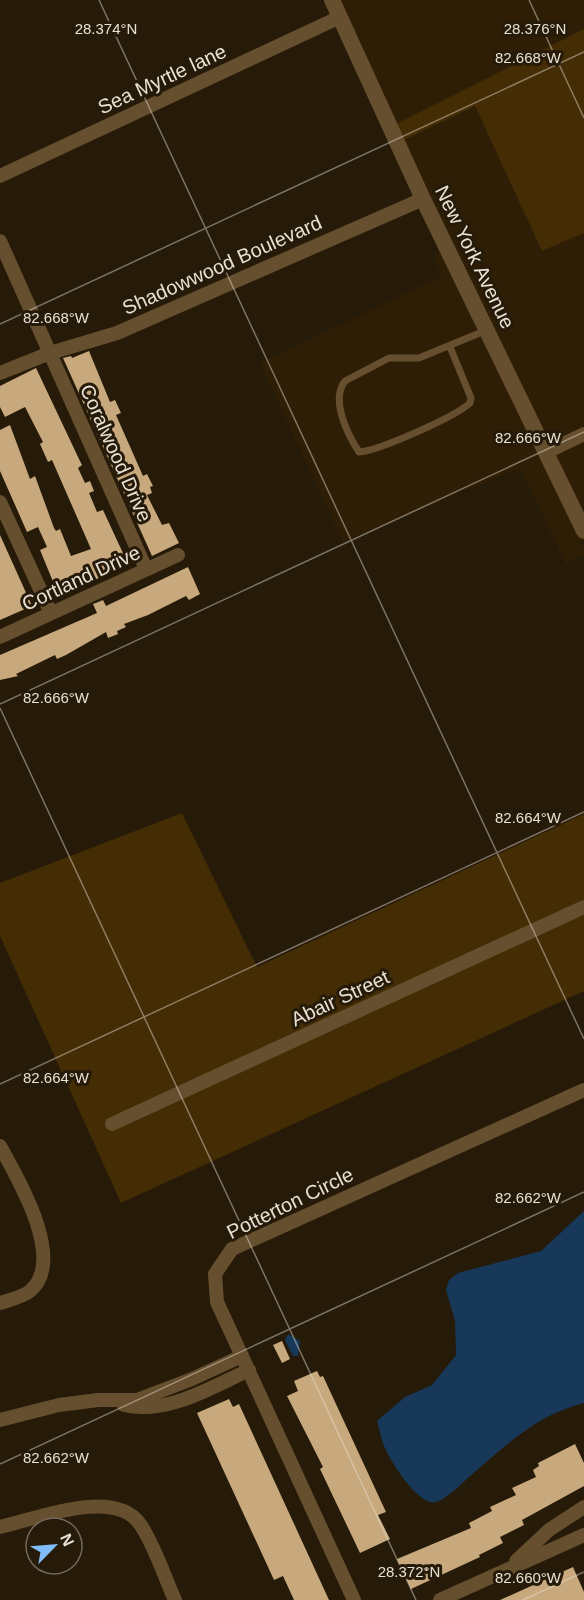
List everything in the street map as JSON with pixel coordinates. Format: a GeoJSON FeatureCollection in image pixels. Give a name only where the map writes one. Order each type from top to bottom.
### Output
{"type":"FeatureCollection","features":[{"type":"Feature","properties":{"kind":"street","name":"New York Avenue"},"geometry":{"type":"LineString","coordinates":[[332,0],[423,199],[584,531]]}},
{"type":"Feature","properties":{"kind":"street","name":"Sea Myrtle lane"},"geometry":{"type":"LineString","coordinates":[[0,176],[340,17]]}},
{"type":"Feature","properties":{"kind":"street","name":"Shadowwood Boulevard"},"geometry":{"type":"LineString","coordinates":[[0,373],[50,353],[117,333],[423,199]]}},
{"type":"Feature","properties":{"kind":"street","name":"Coralwood Drive"},"geometry":{"type":"LineString","coordinates":[[0,240],[146,570]]}},
{"type":"Feature","properties":{"kind":"street"},"geometry":{"type":"LineString","coordinates":[[547,452],[584,434]]}},
{"type":"Feature","properties":{"kind":"street"},"geometry":{"type":"LineString","coordinates":[[0,502],[51,613]]}},
{"type":"Feature","properties":{"kind":"street","name":"Cortland Drive"},"geometry":{"type":"LineString","coordinates":[[0,637],[178,555]]}},
{"type":"Feature","properties":{"kind":"street","name":"Abair Street"},"geometry":{"type":"LineString","coordinates":[[112,1124],[584,907]]}},
{"type":"Feature","properties":{"kind":"street","name":"Potterton Circle"},"geometry":{"type":"LineString","coordinates":[[354,1600],[217,1302],[215,1274],[232,1249],[584,1090]]}},
{"type":"Feature","properties":{"kind":"street"},"geometry":{"type":"LineString","coordinates":[[0,1146],[22,1186],[37,1222],[43,1256],[41,1275],[30,1291],[0,1302]]}},
{"type":"Feature","properties":{"kind":"street"},"geometry":{"type":"LineString","coordinates":[[0,1420],[59,1406],[98,1400],[137,1400],[192,1379],[242,1356]]}},
{"type":"Feature","properties":{"kind":"street"},"geometry":{"type":"LineString","coordinates":[[98,1400],[142,1409],[173,1403],[249,1370]]}},
{"type":"Feature","properties":{"kind":"street"},"geometry":{"type":"LineString","coordinates":[[192,1379],[199,1393]]}},
{"type":"Feature","properties":{"kind":"street"},"geometry":{"type":"LineString","coordinates":[[0,1527],[91,1506],[111,1506],[128,1512],[140,1524],[175,1600]]}},
{"type":"Feature","properties":{"kind":"street"},"geometry":{"type":"LineString","coordinates":[[508,1569],[549,1530],[584,1507]]}},
{"type":"Feature","properties":{"kind":"street"},"geometry":{"type":"LineString","coordinates":[[440,1600],[584,1534]]}},
{"type":"Feature","properties":{"kind":"lane"},"geometry":{"type":"LineString","coordinates":[[450,347],[471,398],[470,403],[385,445],[369,452],[359,452],[349,437],[341,412],[340,387],[345,381],[389,358],[419,358],[487,330]]}},
{"type":"Feature","properties":{"kind":"shaded area"},"geometry":{"type":"Polygon","coordinates":[[[339,0],[584,0],[584,29],[396,124],[339,0]]]}},
{"type":"Feature","properties":{"kind":"shaded area"},"geometry":{"type":"Polygon","coordinates":[[[584,29],[584,233],[542,251],[475,106],[404,140],[396,124],[584,29]]]}},
{"type":"Feature","properties":{"kind":"shaded area"},"geometry":{"type":"Polygon","coordinates":[[[475,106],[542,250],[584,233],[584,515],[404,140],[475,106]]]}},
{"type":"Feature","properties":{"kind":"shaded area"},"geometry":{"type":"Polygon","coordinates":[[[441,252],[584,547],[584,555],[566,564],[520,468],[343,542],[260,363],[442,276],[433,255],[441,252]]]}},
{"type":"Feature","properties":{"kind":"shaded area"},"geometry":{"type":"Polygon","coordinates":[[[182,813],[257,967],[584,814],[584,991],[121,1203],[0,936],[0,883],[182,813]]]}},
{"type":"Feature","properties":{"kind":"water"},"geometry":{"type":"Polygon","coordinates":[[[584,1211],[584,1403],[553,1414],[526,1430],[451,1493],[441,1500],[429,1502],[414,1491],[393,1463],[384,1445],[377,1421],[405,1397],[432,1385],[456,1355],[455,1321],[446,1290],[449,1280],[458,1273],[541,1251],[584,1211]]]}},
{"type":"Feature","properties":{"kind":"water"},"geometry":{"type":"Polygon","coordinates":[[[288,1334],[300,1341],[298,1356],[293,1356],[285,1340],[288,1334]]]}},
{"type":"Feature","properties":{"kind":"building"},"geometry":{"type":"Polygon","coordinates":[[[89,351],[110,402],[115,400],[121,413],[116,415],[143,476],[147,474],[153,486],[150,487],[152,493],[147,495],[162,525],[169,523],[179,543],[152,556],[63,358],[71,356],[72,358],[89,351]]]}},
{"type":"Feature","properties":{"kind":"building"},"geometry":{"type":"Polygon","coordinates":[[[36,368],[82,465],[78,468],[85,483],[90,481],[94,491],[89,493],[97,512],[103,510],[128,564],[59,597],[57,592],[52,594],[49,586],[54,584],[40,550],[47,547],[38,527],[27,532],[0,471],[0,430],[10,425],[30,479],[35,476],[54,528],[56,531],[60,529],[71,556],[91,549],[52,460],[48,462],[40,444],[43,442],[25,407],[5,417],[0,407],[0,386],[36,368]]]}},
{"type":"Feature","properties":{"kind":"building"},"geometry":{"type":"Polygon","coordinates":[[[0,535],[32,606],[0,620],[0,535]]]}},
{"type":"Feature","properties":{"kind":"building"},"geometry":{"type":"Polygon","coordinates":[[[188,567],[200,594],[189,600],[186,596],[124,624],[126,627],[117,631],[118,634],[108,638],[106,632],[66,655],[57,659],[55,655],[16,674],[18,676],[0,680],[0,655],[97,613],[93,604],[103,600],[106,606],[188,567]]]}},
{"type":"Feature","properties":{"kind":"building"},"geometry":{"type":"Polygon","coordinates":[[[282,1341],[290,1359],[282,1363],[273,1345],[282,1341]]]}},
{"type":"Feature","properties":{"kind":"building"},"geometry":{"type":"Polygon","coordinates":[[[317,1371],[320,1377],[323,1376],[386,1512],[378,1515],[390,1539],[360,1553],[320,1469],[323,1467],[287,1396],[298,1391],[294,1381],[317,1371]]]}},
{"type":"Feature","properties":{"kind":"building"},"geometry":{"type":"Polygon","coordinates":[[[229,1399],[233,1407],[239,1404],[329,1600],[294,1600],[283,1576],[274,1580],[197,1413],[229,1399]]]}},
{"type":"Feature","properties":{"kind":"building"},"geometry":{"type":"Polygon","coordinates":[[[575,1444],[584,1463],[584,1486],[522,1520],[524,1525],[500,1537],[503,1543],[479,1555],[480,1557],[411,1589],[397,1559],[471,1528],[469,1523],[492,1511],[490,1507],[516,1495],[512,1488],[536,1477],[533,1470],[539,1466],[538,1463],[575,1444]]]}},
{"type":"Feature","properties":{"kind":"building"},"geometry":{"type":"Polygon","coordinates":[[[573,1567],[584,1592],[584,1600],[500,1600],[573,1567]]]}}]}
